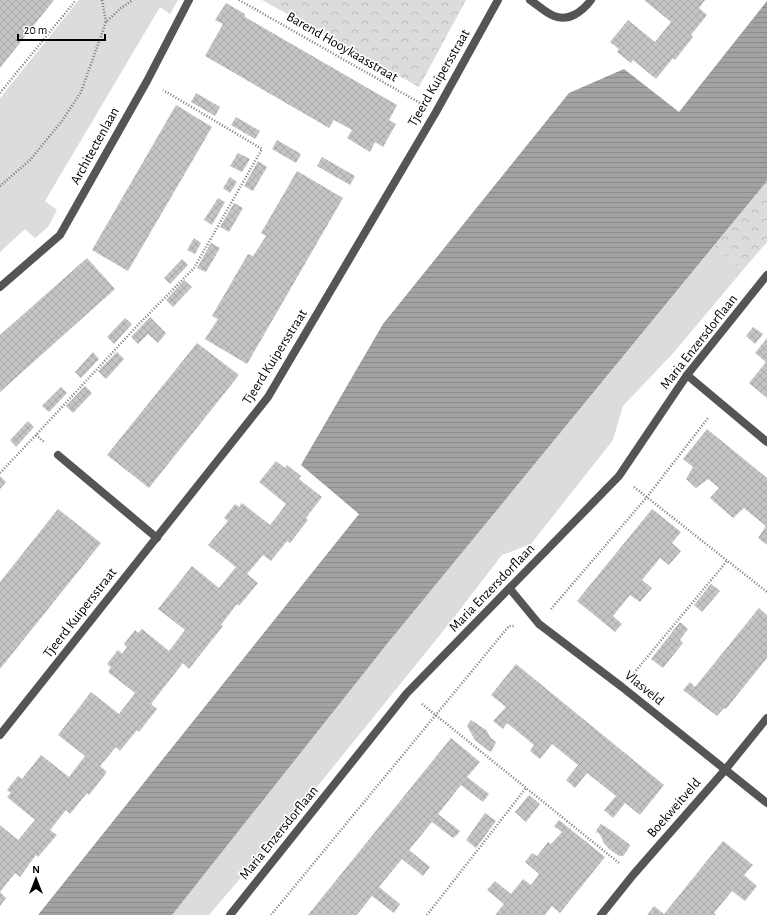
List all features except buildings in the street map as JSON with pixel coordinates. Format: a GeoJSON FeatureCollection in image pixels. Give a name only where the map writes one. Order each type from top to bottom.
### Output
{"type":"FeatureCollection","features":[{"type":"Feature","properties":{"kind":"street","name":"Architectenlaan"},"geometry":{"type":"LineString","coordinates":[[0,288],[60,234],[147,81],[190,0]]}},
{"type":"Feature","properties":{"kind":"street","name":"Tjeerd Kuipersstraat"},"geometry":{"type":"LineString","coordinates":[[0,735],[268,397],[436,112],[498,0]]}},
{"type":"Feature","properties":{"kind":"street"},"geometry":{"type":"LineString","coordinates":[[530,0],[554,16],[568,17],[584,9],[591,0]]}},
{"type":"Feature","properties":{"kind":"street","name":"Maria Enzersdorflaan"},"geometry":{"type":"LineString","coordinates":[[230,915],[406,693],[510,589],[619,476],[687,375],[767,275]]}},
{"type":"Feature","properties":{"kind":"street"},"geometry":{"type":"LineString","coordinates":[[687,375],[767,442]]}},
{"type":"Feature","properties":{"kind":"street"},"geometry":{"type":"LineString","coordinates":[[58,455],[157,538]]}},
{"type":"Feature","properties":{"kind":"street","name":"Vlasveld"},"geometry":{"type":"LineString","coordinates":[[510,589],[539,624],[622,687],[767,803]]}},
{"type":"Feature","properties":{"kind":"street","name":"Boekweitveld"},"geometry":{"type":"LineString","coordinates":[[601,915],[633,875],[725,770],[767,718]]}},
{"type":"Feature","properties":{"kind":"path"},"geometry":{"type":"LineString","coordinates":[[0,93],[76,0]]}},
{"type":"Feature","properties":{"kind":"path"},"geometry":{"type":"LineString","coordinates":[[0,186],[30,160],[62,122],[81,92],[106,22],[102,0]]}},
{"type":"Feature","properties":{"kind":"path"},"geometry":{"type":"LineString","coordinates":[[106,22],[132,0]]}},
{"type":"Feature","properties":{"kind":"path","name":"Barend Hooykaasstraat"},"geometry":{"type":"LineString","coordinates":[[240,0],[436,112]]}},
{"type":"Feature","properties":{"kind":"path"},"geometry":{"type":"LineString","coordinates":[[0,473],[137,326],[194,268],[262,149],[147,81]]}},
{"type":"Feature","properties":{"kind":"path"},"geometry":{"type":"LineString","coordinates":[[271,915],[509,626],[539,624],[647,497],[720,404]]}},
{"type":"Feature","properties":{"kind":"path"},"geometry":{"type":"LineString","coordinates":[[619,476],[767,592]]}},
{"type":"Feature","properties":{"kind":"path"},"geometry":{"type":"LineString","coordinates":[[622,687],[727,560]]}},
{"type":"Feature","properties":{"kind":"path"},"geometry":{"type":"LineString","coordinates":[[406,693],[436,715],[633,875]]}},
{"type":"Feature","properties":{"kind":"path"},"geometry":{"type":"LineString","coordinates":[[427,915],[526,788]]}},
{"type":"Feature","properties":{"kind":"green space"},"geometry":{"type":"Polygon","coordinates":[[[79,0],[178,0],[170,14],[160,7],[45,201],[57,210],[48,227],[35,238],[25,229],[0,252],[0,98],[79,0]]]}},
{"type":"Feature","properties":{"kind":"green space"},"geometry":{"type":"Polygon","coordinates":[[[262,0],[466,0],[419,87],[262,0]]]}},
{"type":"Feature","properties":{"kind":"green space"},"geometry":{"type":"Polygon","coordinates":[[[767,181],[767,242],[743,270],[714,246],[767,181]]]}},
{"type":"Feature","properties":{"kind":"green space"},"geometry":{"type":"Polygon","coordinates":[[[714,246],[743,270],[675,351],[623,406],[613,440],[531,544],[502,555],[448,625],[291,819],[209,915],[172,915],[387,644],[714,246]]]}},
{"type":"Feature","properties":{"kind":"shaded area"},"geometry":{"type":"Polygon","coordinates":[[[767,1],[767,181],[387,644],[172,915],[38,915],[359,514],[301,465],[383,324],[569,93],[624,69],[679,112],[767,1]]]}}]}
